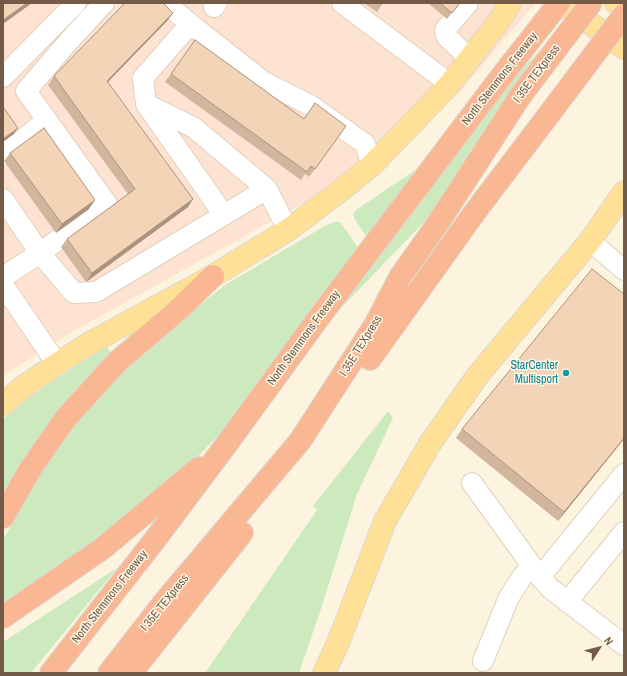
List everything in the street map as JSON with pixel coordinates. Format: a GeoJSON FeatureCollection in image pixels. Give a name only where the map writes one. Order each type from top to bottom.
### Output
{"type":"FeatureCollection","features":[{"type":"Feature","properties":{"kind":"highway","name":"North Stemmons Freeway"},"geometry":{"type":"LineString","coordinates":[[51,673],[158,536],[320,316],[500,77],[559,3]]}},
{"type":"Feature","properties":{"kind":"highway","name":"I 35E TEXpress"},"geometry":{"type":"LineString","coordinates":[[109,673],[165,601],[300,441],[375,325],[400,277],[434,229],[521,95],[591,3]]}},
{"type":"Feature","properties":{"kind":"highway"},"geometry":{"type":"LineString","coordinates":[[131,673],[285,478],[475,212],[624,15]]}},
{"type":"Feature","properties":{"kind":"highway"},"geometry":{"type":"LineString","coordinates":[[3,517],[31,468],[66,418],[117,362],[178,310],[213,276]]}},
{"type":"Feature","properties":{"kind":"highway"},"geometry":{"type":"LineString","coordinates":[[3,617],[103,548],[226,445]]}},
{"type":"Feature","properties":{"kind":"main road"},"geometry":{"type":"LineString","coordinates":[[3,404],[23,387],[90,343],[213,276],[288,230],[340,191],[372,165],[449,85],[499,21],[510,3]]}},
{"type":"Feature","properties":{"kind":"main road"},"geometry":{"type":"LineString","coordinates":[[562,3],[624,48]]}},
{"type":"Feature","properties":{"kind":"main road"},"geometry":{"type":"LineString","coordinates":[[616,3],[624,9]]}},
{"type":"Feature","properties":{"kind":"main road"},"geometry":{"type":"LineString","coordinates":[[324,673],[338,642],[385,521],[432,442],[478,375],[590,241],[624,192]]}},
{"type":"Feature","properties":{"kind":"street"},"geometry":{"type":"LineString","coordinates":[[3,77],[76,3]]}},
{"type":"Feature","properties":{"kind":"street"},"geometry":{"type":"LineString","coordinates":[[3,277],[40,253],[107,204],[26,91],[104,3]]}},
{"type":"Feature","properties":{"kind":"street"},"geometry":{"type":"LineString","coordinates":[[165,3],[264,82],[310,105],[365,144],[372,165]]}},
{"type":"Feature","properties":{"kind":"street"},"geometry":{"type":"LineString","coordinates":[[342,3],[442,78],[449,85]]}},
{"type":"Feature","properties":{"kind":"street"},"geometry":{"type":"LineString","coordinates":[[468,3],[445,30],[448,38],[469,58]]}},
{"type":"Feature","properties":{"kind":"street"},"geometry":{"type":"LineString","coordinates":[[193,26],[185,30],[143,78],[146,104],[224,216]]}},
{"type":"Feature","properties":{"kind":"street"},"geometry":{"type":"LineString","coordinates":[[146,104],[193,127],[267,189],[288,230]]}},
{"type":"Feature","properties":{"kind":"street"},"geometry":{"type":"LineString","coordinates":[[3,155],[47,120]]}},
{"type":"Feature","properties":{"kind":"street"},"geometry":{"type":"LineString","coordinates":[[3,199],[40,253],[74,293],[96,292],[267,189]]}},
{"type":"Feature","properties":{"kind":"street"},"geometry":{"type":"LineString","coordinates":[[590,241],[624,270]]}},
{"type":"Feature","properties":{"kind":"street"},"geometry":{"type":"LineString","coordinates":[[3,285],[9,306],[57,364]]}},
{"type":"Feature","properties":{"kind":"street"},"geometry":{"type":"LineString","coordinates":[[483,661],[509,597],[522,577],[536,572],[624,474]]}},
{"type":"Feature","properties":{"kind":"street"},"geometry":{"type":"LineString","coordinates":[[472,483],[536,572],[551,589],[624,645]]}},
{"type":"Feature","properties":{"kind":"street"},"geometry":{"type":"LineString","coordinates":[[568,602],[624,532]]}},
{"type":"Feature","properties":{"kind":"shaded area"},"geometry":{"type":"Polygon","coordinates":[[[3,3],[536,3],[457,95],[351,177],[65,336],[3,376],[3,3]]]}},
{"type":"Feature","properties":{"kind":"green space"},"geometry":{"type":"Polygon","coordinates":[[[540,50],[553,62],[425,221],[179,476],[3,614],[3,540],[55,446],[100,393],[159,338],[225,285],[323,227],[334,222],[340,222],[360,250],[371,243],[355,220],[353,214],[356,210],[430,160],[502,90],[540,50]]]}},
{"type":"Feature","properties":{"kind":"green space"},"geometry":{"type":"Polygon","coordinates":[[[106,346],[113,356],[3,499],[3,419],[34,394],[106,346]]]}},
{"type":"Feature","properties":{"kind":"green space"},"geometry":{"type":"Polygon","coordinates":[[[388,411],[393,418],[357,494],[321,609],[299,673],[205,673],[317,510],[313,506],[388,411]]]}},
{"type":"Feature","properties":{"kind":"green space"},"geometry":{"type":"Polygon","coordinates":[[[117,568],[31,673],[3,673],[3,642],[117,568]]]}},
{"type":"Feature","properties":{"kind":"building"},"geometry":{"type":"Polygon","coordinates":[[[3,3],[27,3],[3,20],[3,3]]]}},
{"type":"Feature","properties":{"kind":"building"},"geometry":{"type":"Polygon","coordinates":[[[125,3],[163,3],[173,13],[107,81],[193,199],[92,273],[67,239],[135,189],[54,76],[125,3]]]}},
{"type":"Feature","properties":{"kind":"building"},"geometry":{"type":"Polygon","coordinates":[[[440,3],[460,3],[452,13],[440,3]]]}},
{"type":"Feature","properties":{"kind":"building"},"geometry":{"type":"Polygon","coordinates":[[[195,40],[304,119],[315,103],[346,126],[315,169],[311,166],[307,172],[171,74],[195,40]]]}},
{"type":"Feature","properties":{"kind":"building"},"geometry":{"type":"Polygon","coordinates":[[[3,107],[18,128],[3,139],[3,107]]]}},
{"type":"Feature","properties":{"kind":"building"},"geometry":{"type":"Polygon","coordinates":[[[44,128],[95,200],[62,224],[10,153],[44,128]]]}},
{"type":"Feature","properties":{"kind":"building","name":"StarCenter Multisport"},"geometry":{"type":"Polygon","coordinates":[[[592,269],[624,294],[624,438],[564,512],[462,429],[592,269]]]}},
{"type":"Feature","properties":{"kind":"place","name":"StarCenter Multisport"},"geometry":{"type":"Point","coordinates":[566,373]}}]}
